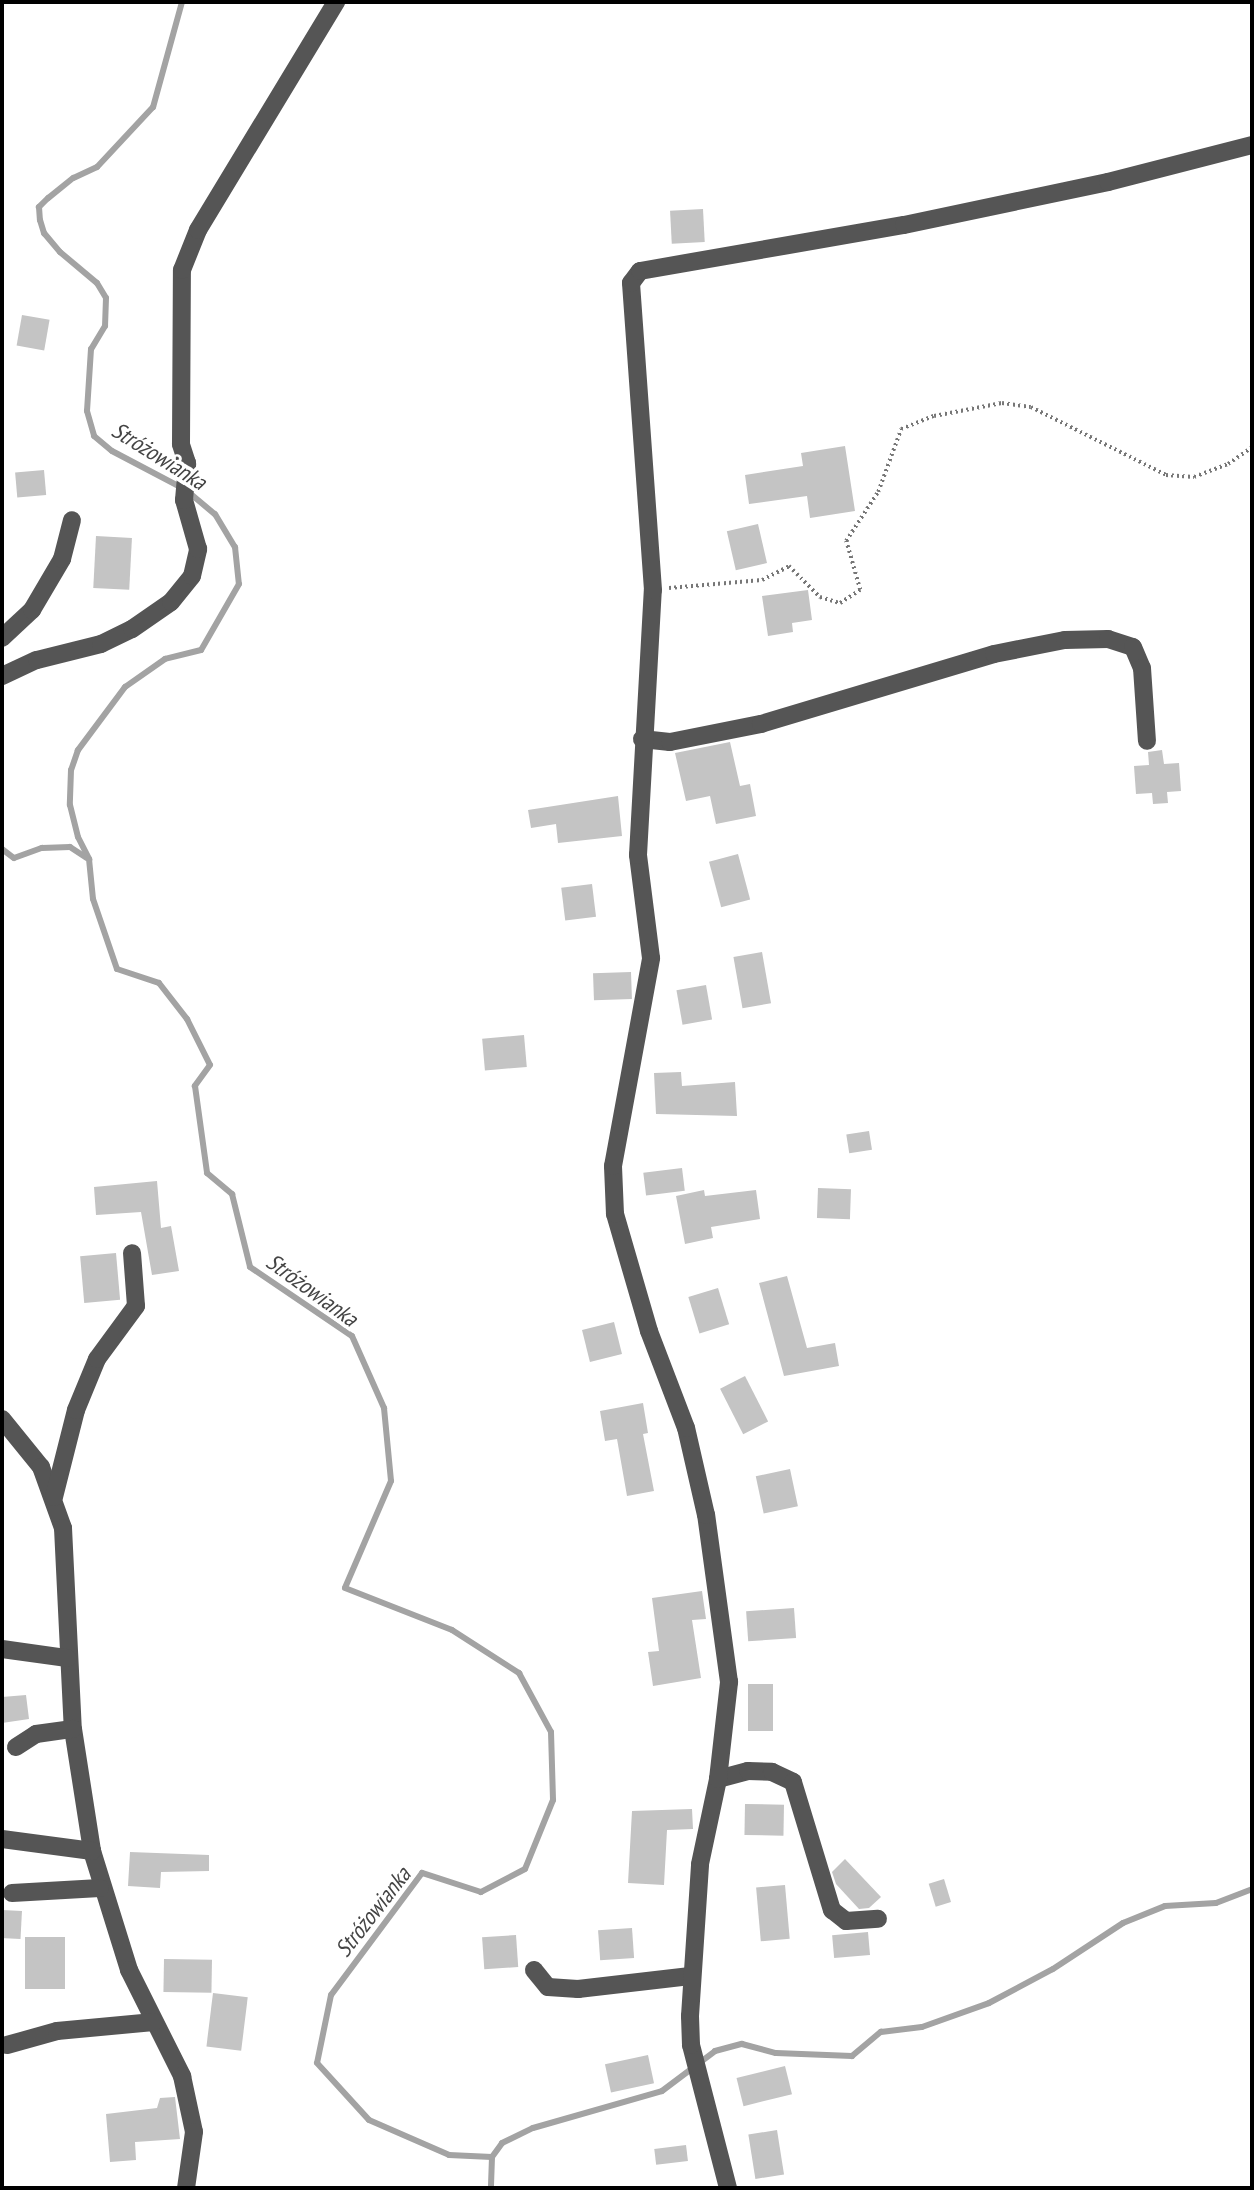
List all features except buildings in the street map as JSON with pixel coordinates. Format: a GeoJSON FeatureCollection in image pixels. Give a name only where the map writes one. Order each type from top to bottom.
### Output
{"type":"FeatureCollection","features":[{"type":"Feature","properties":{"kind":"street"},"geometry":{"type":"LineString","coordinates":[[2,676],[37,660],[101,644],[132,629],[171,602],[192,576],[198,549],[185,510],[187,463],[181,444],[182,270],[198,230],[336,2]]}},
{"type":"Feature","properties":{"kind":"street"},"geometry":{"type":"LineString","coordinates":[[728,2188],[693,2052],[690,1976],[700,1864],[718,1779],[729,1682],[706,1515],[686,1428],[649,1331],[615,1214],[613,1166],[651,958],[638,855],[642,739],[653,590],[631,283],[640,271],[904,225],[1108,182],[1252,145]]}},
{"type":"Feature","properties":{"kind":"street"},"geometry":{"type":"LineString","coordinates":[[2,638],[32,610],[62,559],[72,520]]}},
{"type":"Feature","properties":{"kind":"street"},"geometry":{"type":"LineString","coordinates":[[642,739],[670,742],[761,724],[994,654],[1065,640],[1108,639],[1133,647],[1142,668],[1147,741]]}},
{"type":"Feature","properties":{"kind":"street"},"geometry":{"type":"LineString","coordinates":[[54,1497],[76,1410],[97,1359],[136,1306],[132,1254]]}},
{"type":"Feature","properties":{"kind":"street"},"geometry":{"type":"LineString","coordinates":[[2,1419],[41,1467],[54,1497],[69,1583],[67,1658],[73,1729],[92,1851],[100,1888],[154,2022],[178,2066],[190,2107],[194,2132],[186,2188]]}},
{"type":"Feature","properties":{"kind":"street"},"geometry":{"type":"LineString","coordinates":[[2,1649],[67,1658]]}},
{"type":"Feature","properties":{"kind":"street"},"geometry":{"type":"LineString","coordinates":[[16,1747],[36,1734],[73,1729]]}},
{"type":"Feature","properties":{"kind":"street"},"geometry":{"type":"LineString","coordinates":[[718,1779],[748,1771],[772,1772],[793,1782],[832,1910],[846,1921],[878,1919]]}},
{"type":"Feature","properties":{"kind":"street"},"geometry":{"type":"LineString","coordinates":[[2,1839],[92,1851]]}},
{"type":"Feature","properties":{"kind":"street"},"geometry":{"type":"LineString","coordinates":[[12,1893],[100,1888]]}},
{"type":"Feature","properties":{"kind":"street"},"geometry":{"type":"LineString","coordinates":[[534,1970],[548,1987],[578,1989],[690,1976]]}},
{"type":"Feature","properties":{"kind":"street"},"geometry":{"type":"LineString","coordinates":[[6,2045],[57,2031],[154,2022]]}},
{"type":"Feature","properties":{"kind":"path"},"geometry":{"type":"LineString","coordinates":[[653,590],[762,580],[789,566],[820,597],[840,603],[860,590],[846,541],[878,492],[901,429],[934,416],[1002,403],[1031,407],[1166,475],[1194,477],[1228,464],[1252,447]]}},
{"type":"Feature","properties":{"kind":"waterway","name":"Stróżowianka"},"geometry":{"type":"LineString","coordinates":[[182,2],[153,107],[97,167],[73,178],[48,198],[39,207],[40,220],[44,233],[60,252],[97,283],[106,298],[105,326],[91,349],[87,411],[94,436],[112,451],[186,490],[215,514],[235,547],[239,584],[201,650],[165,659],[125,687],[78,750],[71,770],[70,805],[78,837],[89,859],[93,899],[117,969],[159,983],[187,1019],[210,1065],[195,1086],[207,1173],[232,1194],[250,1267],[352,1336],[384,1408],[391,1481],[345,1588],[452,1630],[519,1673],[551,1732],[553,1800],[525,1869],[481,1892],[422,1873],[331,1995],[317,2063],[369,2120],[449,2155],[492,2157],[491,2188]]}},
{"type":"Feature","properties":{"kind":"waterway"},"geometry":{"type":"LineString","coordinates":[[2,849],[14,858],[42,848],[70,847],[87,858]]}},
{"type":"Feature","properties":{"kind":"waterway"},"geometry":{"type":"LineString","coordinates":[[492,2157],[502,2143],[533,2128],[662,2091],[715,2051],[742,2044],[776,2053],[852,2056],[881,2032],[922,2027],[989,2003],[1053,1969],[1123,1923],[1165,1906],[1216,1903],[1252,1889]]}}]}
